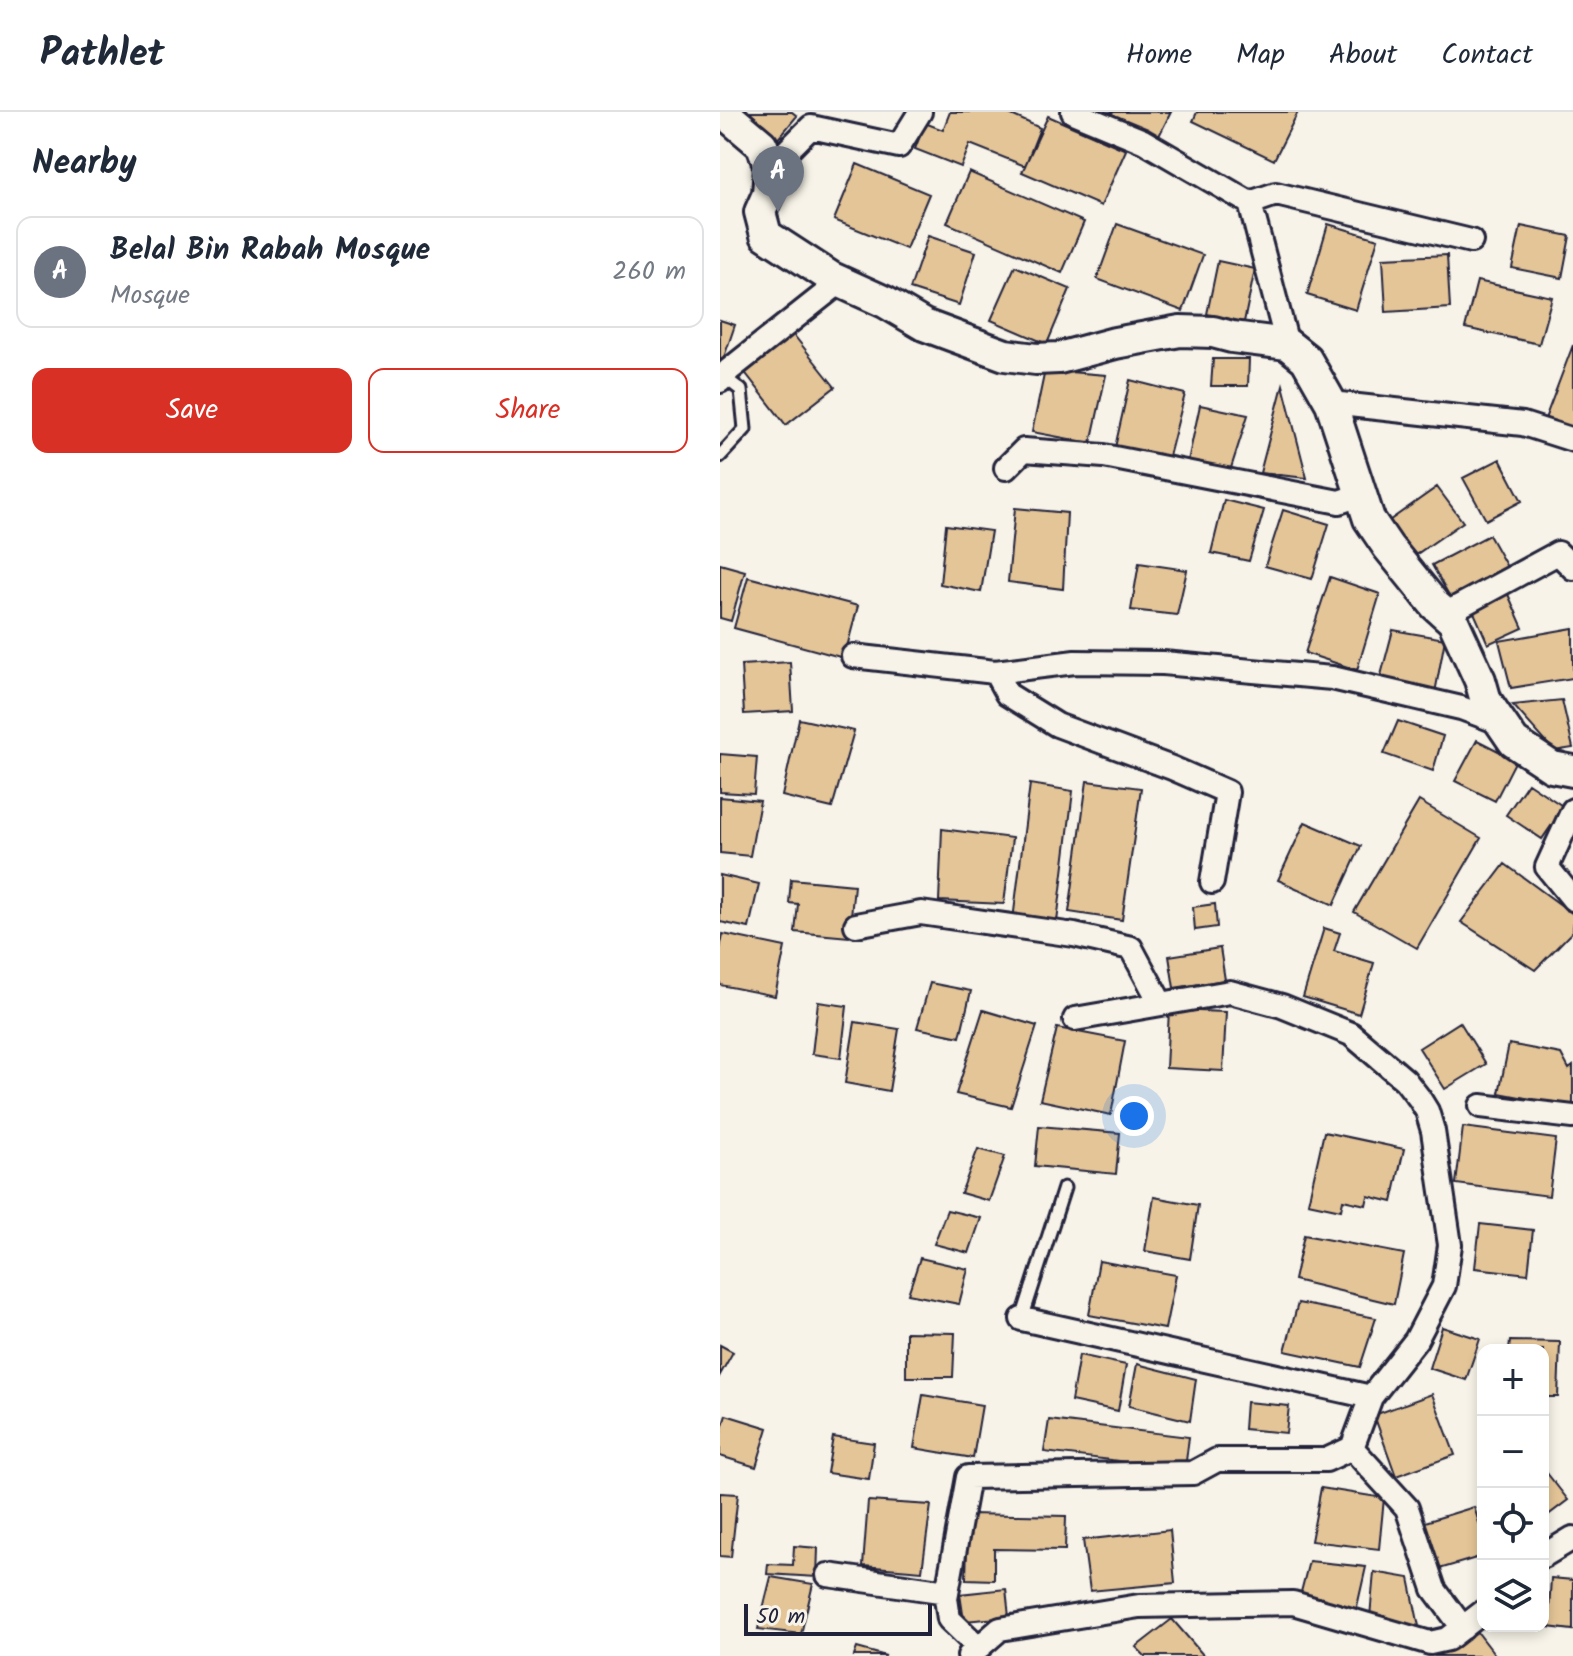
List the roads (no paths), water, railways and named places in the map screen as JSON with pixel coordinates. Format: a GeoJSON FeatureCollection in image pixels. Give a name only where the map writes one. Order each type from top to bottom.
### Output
{"type":"FeatureCollection","features":[{"type":"Feature","properties":{"kind":"street"},"geometry":{"type":"LineString","coordinates":[[723,112],[762,145],[770,168],[768,194],[760,212],[766,235],[840,282],[885,302],[924,325],[1005,355],[1036,359],[1059,358],[1115,343],[1180,331],[1213,332],[1287,344],[1306,359],[1331,403],[1369,519],[1388,547],[1453,621],[1480,680],[1486,701],[1514,742],[1552,767],[1573,771]]}},
{"type":"Feature","properties":{"kind":"street"},"geometry":{"type":"LineString","coordinates":[[770,168],[811,127],[899,146],[920,112]]}},
{"type":"Feature","properties":{"kind":"street"},"geometry":{"type":"LineString","coordinates":[[1073,112],[1143,141],[1250,203],[1287,344]]}},
{"type":"Feature","properties":{"kind":"street"},"geometry":{"type":"LineString","coordinates":[[1250,203],[1276,194],[1471,241]]}},
{"type":"Feature","properties":{"kind":"street"},"geometry":{"type":"LineString","coordinates":[[722,379],[840,282]]}},
{"type":"Feature","properties":{"kind":"street"},"geometry":{"type":"LineString","coordinates":[[1331,403],[1523,424],[1573,440]]}},
{"type":"Feature","properties":{"kind":"street"},"geometry":{"type":"LineString","coordinates":[[1006,468],[1024,450],[1104,456],[1339,502],[1360,495]]}},
{"type":"Feature","properties":{"kind":"street"},"geometry":{"type":"LineString","coordinates":[[1445,614],[1558,553],[1573,568]]}},
{"type":"Feature","properties":{"kind":"street"},"geometry":{"type":"LineString","coordinates":[[853,656],[995,672],[1089,662],[1163,663],[1332,678],[1461,708],[1501,723]]}},
{"type":"Feature","properties":{"kind":"street"},"geometry":{"type":"LineString","coordinates":[[995,672],[1007,694],[1057,725],[1227,792],[1212,882]]}},
{"type":"Feature","properties":{"kind":"street"},"geometry":{"type":"LineString","coordinates":[[1573,810],[1547,867],[1573,899]]}},
{"type":"Feature","properties":{"kind":"street"},"geometry":{"type":"LineString","coordinates":[[856,925],[921,913],[1074,935],[1131,948],[1161,1004]]}},
{"type":"Feature","properties":{"kind":"street"},"geometry":{"type":"LineString","coordinates":[[1075,1019],[1230,992],[1282,1006],[1351,1034],[1405,1080],[1427,1111],[1450,1245],[1444,1286],[1416,1340],[1371,1397],[1352,1448],[1326,1460],[1217,1460],[1193,1473],[968,1477],[947,1592],[949,1619],[974,1652],[1000,1629],[1139,1606],[1293,1603],[1430,1643],[1448,1639],[1477,1617]]}},
{"type":"Feature","properties":{"kind":"street"},"geometry":{"type":"LineString","coordinates":[[1481,1106],[1573,1117]]}},
{"type":"Feature","properties":{"kind":"street"},"geometry":{"type":"LineString","coordinates":[[1022,1319],[1371,1397]]}},
{"type":"Feature","properties":{"kind":"street"},"geometry":{"type":"LineString","coordinates":[[1352,1448],[1407,1508],[1434,1589],[1463,1628]]}},
{"type":"Feature","properties":{"kind":"street"},"geometry":{"type":"LineString","coordinates":[[1549,1552],[1573,1538]]}},
{"type":"Feature","properties":{"kind":"street"},"geometry":{"type":"LineString","coordinates":[[828,1575],[947,1592]]}},
{"type":"Feature","properties":{"kind":"lane"},"geometry":{"type":"LineString","coordinates":[[720,456],[745,429],[741,390],[722,379]]}},
{"type":"Feature","properties":{"kind":"lane"},"geometry":{"type":"LineString","coordinates":[[1022,1319],[1064,1188]]}},
{"type":"Feature","properties":{"kind":"place","name":"Belal Bin Rabah Mosque"},"geometry":{"type":"Point","coordinates":[778,212]}}]}
